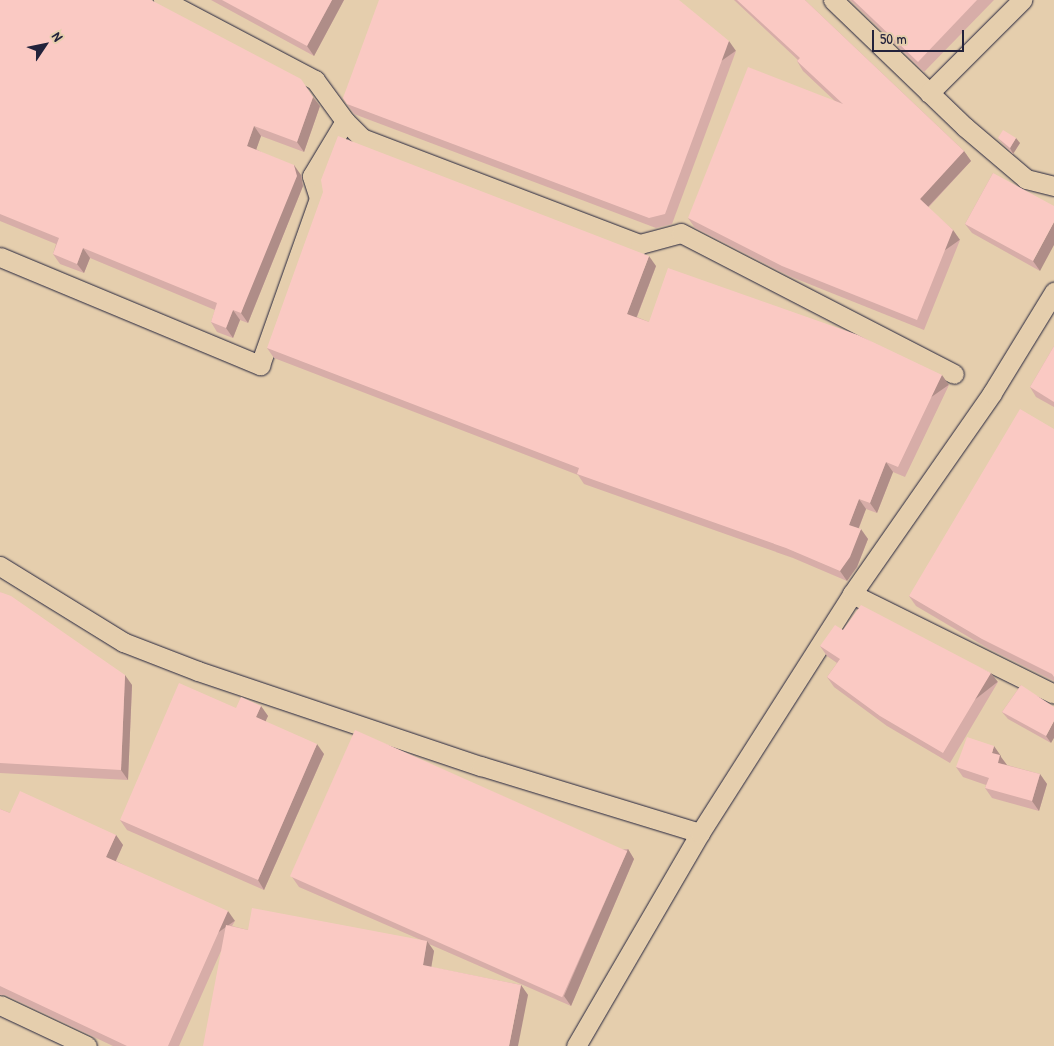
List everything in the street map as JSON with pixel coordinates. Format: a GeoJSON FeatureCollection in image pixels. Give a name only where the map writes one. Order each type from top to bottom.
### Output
{"type":"FeatureCollection","features":[{"type":"Feature","properties":{"kind":"street"},"geometry":{"type":"LineString","coordinates":[[163,0],[315,80],[345,121],[362,138],[640,244],[681,233],[954,374]]}},
{"type":"Feature","properties":{"kind":"street"},"geometry":{"type":"LineString","coordinates":[[833,0],[929,92],[1026,179],[1054,186]]}},
{"type":"Feature","properties":{"kind":"street"},"geometry":{"type":"LineString","coordinates":[[929,92],[1022,0]]}},
{"type":"Feature","properties":{"kind":"street"},"geometry":{"type":"LineString","coordinates":[[0,257],[260,365],[319,198],[312,176],[345,121]]}},
{"type":"Feature","properties":{"kind":"street"},"geometry":{"type":"LineString","coordinates":[[576,1046],[700,833],[852,594],[992,393],[1054,292]]}},
{"type":"Feature","properties":{"kind":"street"},"geometry":{"type":"LineString","coordinates":[[0,566],[123,642],[198,671],[481,766],[700,833]]}},
{"type":"Feature","properties":{"kind":"street"},"geometry":{"type":"LineString","coordinates":[[852,594],[1054,694]]}},
{"type":"Feature","properties":{"kind":"street"},"geometry":{"type":"LineString","coordinates":[[0,1005],[87,1046]]}},
{"type":"Feature","properties":{"kind":"building"},"geometry":{"type":"Polygon","coordinates":[[[0,0],[151,0],[301,79],[313,97],[297,142],[254,126],[247,146],[294,165],[297,176],[241,313],[233,310],[226,328],[211,322],[217,303],[83,248],[77,264],[53,254],[59,238],[0,214],[0,0]]]}},
{"type":"Feature","properties":{"kind":"building"},"geometry":{"type":"Polygon","coordinates":[[[222,0],[332,0],[307,46],[222,0]]]}},
{"type":"Feature","properties":{"kind":"building"},"geometry":{"type":"Polygon","coordinates":[[[379,0],[679,0],[729,41],[665,214],[649,218],[347,104],[343,98],[379,0]]]}},
{"type":"Feature","properties":{"kind":"building"},"geometry":{"type":"Polygon","coordinates":[[[737,0],[805,0],[964,151],[920,199],[953,230],[917,320],[782,266],[688,218],[748,67],[843,104],[797,61],[800,58],[737,0]]]}},
{"type":"Feature","properties":{"kind":"building"},"geometry":{"type":"Polygon","coordinates":[[[853,0],[977,0],[918,62],[853,0]]]}},
{"type":"Feature","properties":{"kind":"building"},"geometry":{"type":"Polygon","coordinates":[[[1003,130],[1016,138],[1010,148],[998,138],[1003,130]]]}},
{"type":"Feature","properties":{"kind":"building"},"geometry":{"type":"Polygon","coordinates":[[[338,136],[649,256],[627,314],[649,322],[668,268],[858,335],[942,375],[898,467],[886,462],[870,503],[859,499],[849,525],[861,529],[850,557],[840,571],[786,548],[577,474],[579,468],[267,348],[323,192],[321,180],[338,136]]]}},
{"type":"Feature","properties":{"kind":"building"},"geometry":{"type":"Polygon","coordinates":[[[993,173],[1054,206],[1054,222],[1033,261],[965,224],[993,173]]]}},
{"type":"Feature","properties":{"kind":"building"},"geometry":{"type":"Polygon","coordinates":[[[1054,346],[1054,402],[1030,387],[1054,346]]]}},
{"type":"Feature","properties":{"kind":"building"},"geometry":{"type":"Polygon","coordinates":[[[1020,409],[1054,429],[1054,677],[1052,674],[982,639],[909,596],[1020,409]]]}},
{"type":"Feature","properties":{"kind":"building"},"geometry":{"type":"Polygon","coordinates":[[[0,592],[11,596],[125,675],[121,770],[0,763],[0,592]]]}},
{"type":"Feature","properties":{"kind":"building"},"geometry":{"type":"Polygon","coordinates":[[[861,605],[991,673],[943,753],[880,716],[827,677],[840,659],[820,646],[835,625],[843,630],[861,605]]]}},
{"type":"Feature","properties":{"kind":"building"},"geometry":{"type":"Polygon","coordinates":[[[179,683],[236,708],[241,697],[261,706],[256,717],[317,744],[258,880],[120,820],[179,683]]]}},
{"type":"Feature","properties":{"kind":"building"},"geometry":{"type":"Polygon","coordinates":[[[1021,685],[1054,707],[1054,721],[1046,736],[1002,712],[1021,685]]]}},
{"type":"Feature","properties":{"kind":"building"},"geometry":{"type":"Polygon","coordinates":[[[355,730],[627,851],[562,997],[290,876],[355,730]]]}},
{"type":"Feature","properties":{"kind":"building"},"geometry":{"type":"Polygon","coordinates":[[[967,737],[994,746],[992,753],[1000,755],[998,763],[1040,774],[1032,801],[985,788],[989,778],[956,767],[967,737]]]}},
{"type":"Feature","properties":{"kind":"building"},"geometry":{"type":"Polygon","coordinates":[[[20,791],[116,835],[106,857],[228,911],[168,1046],[127,1046],[0,986],[0,809],[10,813],[20,791]]]}},
{"type":"Feature","properties":{"kind":"building"},"geometry":{"type":"Polygon","coordinates":[[[252,908],[427,941],[423,965],[521,985],[509,1046],[203,1046],[226,925],[248,930],[252,908]]]}}]}
